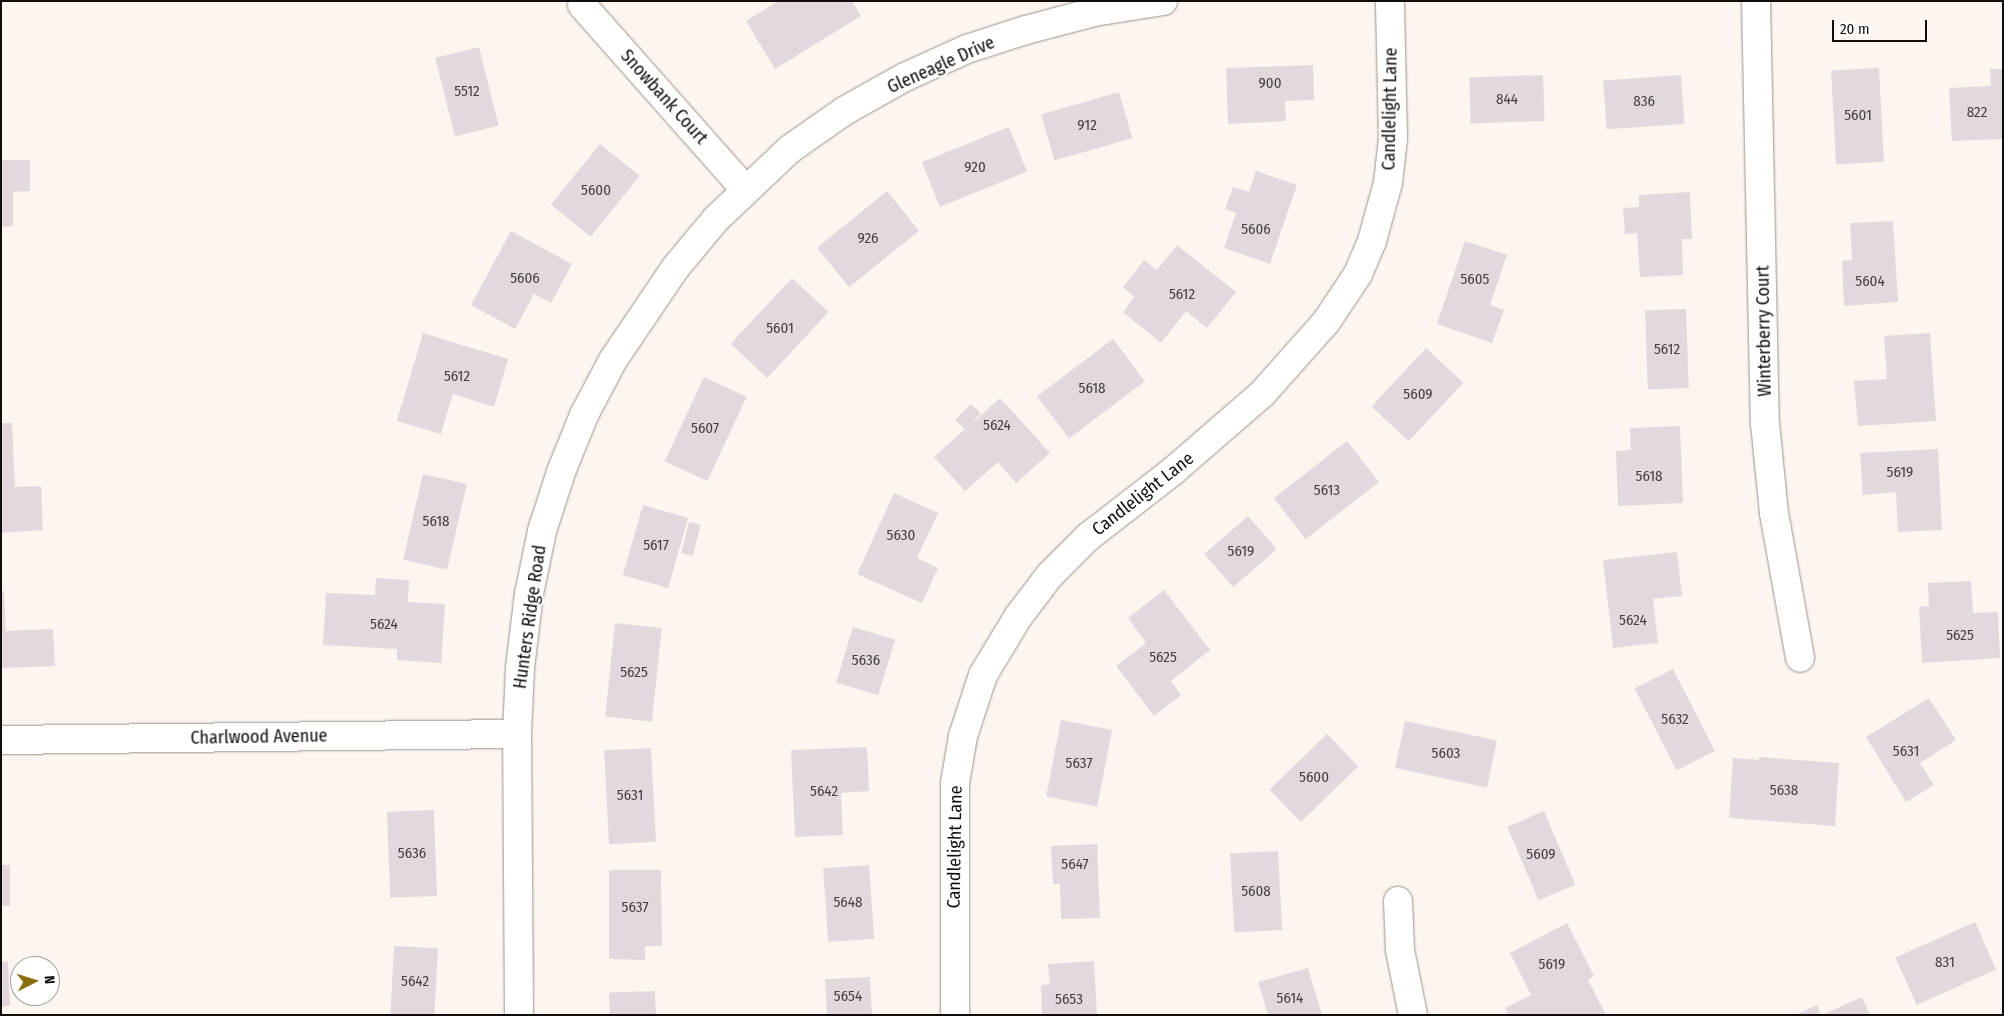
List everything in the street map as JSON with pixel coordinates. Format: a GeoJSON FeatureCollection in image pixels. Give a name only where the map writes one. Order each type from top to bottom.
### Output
{"type":"FeatureCollection","features":[{"type":"Feature","properties":{"kind":"street","name":"Gleneagle Drive"},"geometry":{"type":"LineString","coordinates":[[745,188],[790,149],[846,110],[905,77],[967,49],[1026,30],[1094,12],[1164,1]]}},
{"type":"Feature","properties":{"kind":"street","name":"Candlelight Lane"},"geometry":{"type":"LineString","coordinates":[[955,1015],[955,783],[963,736],[983,675],[1018,617],[1050,575],[1088,537],[1174,471],[1262,394],[1326,322],[1358,274],[1372,241],[1388,183],[1393,138],[1390,1]]}},
{"type":"Feature","properties":{"kind":"street","name":"Winterberry Court"},"geometry":{"type":"LineString","coordinates":[[1756,1],[1765,423],[1774,512],[1800,658]]}},
{"type":"Feature","properties":{"kind":"street","name":"Snowbank Court"},"geometry":{"type":"LineString","coordinates":[[582,5],[745,188]]}},
{"type":"Feature","properties":{"kind":"street","name":"Hunters Ridge Road"},"geometry":{"type":"LineString","coordinates":[[519,1015],[517,734],[520,668],[540,540],[560,472],[584,414],[613,360],[676,267],[745,188]]}},
{"type":"Feature","properties":{"kind":"street","name":"Charlwood Avenue"},"geometry":{"type":"LineString","coordinates":[[1,740],[517,734]]}},
{"type":"Feature","properties":{"kind":"street"},"geometry":{"type":"LineString","coordinates":[[1398,901],[1400,950],[1413,1015]]}},
{"type":"Feature","properties":{"kind":"building"},"geometry":{"type":"Polygon","coordinates":[[[778,1],[852,1],[861,16],[775,69],[746,21],[778,1]]]}},
{"type":"Feature","properties":{"kind":"building"},"geometry":{"type":"Polygon","coordinates":[[[479,47],[499,126],[455,136],[435,58],[479,47]]]}},
{"type":"Feature","properties":{"kind":"building"},"geometry":{"type":"Polygon","coordinates":[[[1313,65],[1314,100],[1285,101],[1286,121],[1228,124],[1226,68],[1313,65]]]}},
{"type":"Feature","properties":{"kind":"building"},"geometry":{"type":"Polygon","coordinates":[[[1879,68],[1884,162],[1836,164],[1831,71],[1879,68]]]}},
{"type":"Feature","properties":{"kind":"building"},"geometry":{"type":"Polygon","coordinates":[[[1990,69],[2003,69],[2003,139],[1952,141],[1949,88],[1991,86],[1990,69]]]}},
{"type":"Feature","properties":{"kind":"building"},"geometry":{"type":"Polygon","coordinates":[[[1543,75],[1545,121],[1471,124],[1469,78],[1543,75]]]}},
{"type":"Feature","properties":{"kind":"building"},"geometry":{"type":"Polygon","coordinates":[[[1681,75],[1684,124],[1607,129],[1603,80],[1681,75]]]}},
{"type":"Feature","properties":{"kind":"building"},"geometry":{"type":"Polygon","coordinates":[[[1119,92],[1132,138],[1054,160],[1041,114],[1119,92]]]}},
{"type":"Feature","properties":{"kind":"building"},"geometry":{"type":"Polygon","coordinates":[[[1009,127],[1027,172],[940,207],[922,162],[1009,127]]]}},
{"type":"Feature","properties":{"kind":"building"},"geometry":{"type":"Polygon","coordinates":[[[600,144],[640,176],[591,237],[551,205],[600,144]]]}},
{"type":"Feature","properties":{"kind":"building"},"geometry":{"type":"Polygon","coordinates":[[[1,160],[30,160],[30,191],[13,192],[13,226],[1,227],[1,160]]]}},
{"type":"Feature","properties":{"kind":"building"},"geometry":{"type":"Polygon","coordinates":[[[1256,171],[1297,185],[1270,264],[1224,248],[1236,213],[1225,209],[1233,187],[1249,192],[1256,171]]]}},
{"type":"Feature","properties":{"kind":"building"},"geometry":{"type":"Polygon","coordinates":[[[887,191],[919,231],[849,287],[817,248],[887,191]]]}},
{"type":"Feature","properties":{"kind":"building"},"geometry":{"type":"Polygon","coordinates":[[[1690,192],[1692,239],[1682,239],[1683,275],[1640,277],[1637,233],[1625,234],[1623,208],[1639,207],[1639,195],[1690,192]]]}},
{"type":"Feature","properties":{"kind":"building"},"geometry":{"type":"Polygon","coordinates":[[[1893,221],[1898,302],[1844,306],[1842,261],[1852,260],[1850,223],[1893,221]]]}},
{"type":"Feature","properties":{"kind":"building"},"geometry":{"type":"Polygon","coordinates":[[[511,231],[572,264],[551,303],[534,294],[515,329],[471,305],[511,231]]]}},
{"type":"Feature","properties":{"kind":"building"},"geometry":{"type":"Polygon","coordinates":[[[1465,241],[1507,255],[1490,305],[1504,310],[1492,343],[1437,324],[1465,241]]]}},
{"type":"Feature","properties":{"kind":"building"},"geometry":{"type":"Polygon","coordinates":[[[1177,245],[1236,292],[1207,328],[1186,311],[1161,343],[1123,312],[1134,297],[1123,287],[1144,260],[1157,270],[1177,245]]]}},
{"type":"Feature","properties":{"kind":"building"},"geometry":{"type":"Polygon","coordinates":[[[792,278],[829,312],[767,378],[731,344],[792,278]]]}},
{"type":"Feature","properties":{"kind":"building"},"geometry":{"type":"Polygon","coordinates":[[[1686,309],[1689,388],[1648,389],[1645,310],[1686,309]]]}},
{"type":"Feature","properties":{"kind":"building"},"geometry":{"type":"Polygon","coordinates":[[[423,333],[508,359],[494,407],[453,394],[441,434],[397,421],[423,333]]]}},
{"type":"Feature","properties":{"kind":"building"},"geometry":{"type":"Polygon","coordinates":[[[1930,333],[1936,421],[1858,426],[1854,381],[1887,379],[1884,336],[1930,333]]]}},
{"type":"Feature","properties":{"kind":"building"},"geometry":{"type":"Polygon","coordinates":[[[1113,339],[1145,381],[1069,439],[1037,396],[1113,339]]]}},
{"type":"Feature","properties":{"kind":"building"},"geometry":{"type":"Polygon","coordinates":[[[1426,348],[1463,383],[1409,441],[1371,407],[1426,348]]]}},
{"type":"Feature","properties":{"kind":"building"},"geometry":{"type":"Polygon","coordinates":[[[704,377],[747,397],[707,481],[665,461],[704,377]]]}},
{"type":"Feature","properties":{"kind":"building"},"geometry":{"type":"Polygon","coordinates":[[[1000,398],[1050,453],[1016,483],[998,462],[965,491],[934,457],[965,429],[955,420],[971,404],[981,413],[969,426],[1000,398]]]}},
{"type":"Feature","properties":{"kind":"building"},"geometry":{"type":"Polygon","coordinates":[[[1,423],[12,423],[15,487],[41,486],[43,530],[1,533],[1,423]]]}},
{"type":"Feature","properties":{"kind":"building"},"geometry":{"type":"Polygon","coordinates":[[[1680,426],[1683,503],[1618,506],[1616,451],[1631,450],[1630,428],[1680,426]]]}},
{"type":"Feature","properties":{"kind":"building"},"geometry":{"type":"Polygon","coordinates":[[[1347,441],[1379,482],[1306,539],[1274,498],[1347,441]]]}},
{"type":"Feature","properties":{"kind":"building"},"geometry":{"type":"Polygon","coordinates":[[[1938,449],[1942,530],[1898,532],[1896,492],[1863,495],[1860,453],[1938,449]]]}},
{"type":"Feature","properties":{"kind":"building"},"geometry":{"type":"Polygon","coordinates":[[[423,474],[467,484],[447,570],[403,560],[423,474]]]}},
{"type":"Feature","properties":{"kind":"building"},"geometry":{"type":"Polygon","coordinates":[[[894,493],[938,513],[917,558],[938,568],[922,603],[857,574],[894,493]]]}},
{"type":"Feature","properties":{"kind":"building"},"geometry":{"type":"Polygon","coordinates":[[[643,505],[688,518],[668,588],[623,575],[643,505]]]}},
{"type":"Feature","properties":{"kind":"building"},"geometry":{"type":"Polygon","coordinates":[[[1248,516],[1277,549],[1233,587],[1204,554],[1248,516]]]}},
{"type":"Feature","properties":{"kind":"building"},"geometry":{"type":"Polygon","coordinates":[[[689,522],[701,525],[693,556],[681,553],[689,522]]]}},
{"type":"Feature","properties":{"kind":"building"},"geometry":{"type":"Polygon","coordinates":[[[1677,552],[1682,596],[1653,599],[1658,643],[1613,648],[1603,560],[1677,552]]]}},
{"type":"Feature","properties":{"kind":"building"},"geometry":{"type":"Polygon","coordinates":[[[376,578],[409,580],[408,602],[445,604],[441,663],[397,660],[397,649],[323,645],[326,593],[375,595],[376,578]]]}},
{"type":"Feature","properties":{"kind":"building"},"geometry":{"type":"Polygon","coordinates":[[[1971,581],[1973,613],[1998,612],[2000,658],[1922,663],[1919,607],[1929,606],[1928,583],[1971,581]]]}},
{"type":"Feature","properties":{"kind":"building"},"geometry":{"type":"Polygon","coordinates":[[[1164,590],[1210,650],[1171,681],[1181,695],[1154,716],[1116,666],[1146,643],[1128,618],[1164,590]]]}},
{"type":"Feature","properties":{"kind":"building"},"geometry":{"type":"Polygon","coordinates":[[[1,591],[4,591],[6,631],[53,629],[55,666],[1,668],[1,591]]]}},
{"type":"Feature","properties":{"kind":"building"},"geometry":{"type":"Polygon","coordinates":[[[615,623],[662,628],[652,721],[605,716],[615,623]]]}},
{"type":"Feature","properties":{"kind":"building"},"geometry":{"type":"Polygon","coordinates":[[[853,627],[895,640],[878,695],[836,682],[853,627]]]}},
{"type":"Feature","properties":{"kind":"building"},"geometry":{"type":"Polygon","coordinates":[[[1673,669],[1715,751],[1676,770],[1635,689],[1673,669]]]}},
{"type":"Feature","properties":{"kind":"building"},"geometry":{"type":"Polygon","coordinates":[[[1929,698],[1956,740],[1920,763],[1934,785],[1906,802],[1866,737],[1929,698]]]}},
{"type":"Feature","properties":{"kind":"building"},"geometry":{"type":"Polygon","coordinates":[[[1061,720],[1112,730],[1097,806],[1046,797],[1061,720]]]}},
{"type":"Feature","properties":{"kind":"building"},"geometry":{"type":"Polygon","coordinates":[[[1405,721],[1497,741],[1487,787],[1395,768],[1405,721]]]}},
{"type":"Feature","properties":{"kind":"building"},"geometry":{"type":"Polygon","coordinates":[[[1327,734],[1358,766],[1301,822],[1269,790],[1327,734]]]}},
{"type":"Feature","properties":{"kind":"building"},"geometry":{"type":"Polygon","coordinates":[[[867,747],[869,791],[841,793],[843,835],[795,837],[791,750],[867,747]]]}},
{"type":"Feature","properties":{"kind":"building"},"geometry":{"type":"Polygon","coordinates":[[[651,748],[656,842],[609,844],[604,750],[651,748]]]}},
{"type":"Feature","properties":{"kind":"building"},"geometry":{"type":"Polygon","coordinates":[[[1759,757],[1839,763],[1835,826],[1729,818],[1733,758],[1759,760],[1759,757]]]}},
{"type":"Feature","properties":{"kind":"building"},"geometry":{"type":"Polygon","coordinates":[[[434,810],[437,896],[390,898],[387,812],[434,810]]]}},
{"type":"Feature","properties":{"kind":"building"},"geometry":{"type":"Polygon","coordinates":[[[1544,811],[1575,885],[1538,900],[1507,827],[1544,811]]]}},
{"type":"Feature","properties":{"kind":"building"},"geometry":{"type":"Polygon","coordinates":[[[1097,844],[1100,918],[1061,919],[1060,884],[1053,884],[1051,846],[1097,844]]]}},
{"type":"Feature","properties":{"kind":"building"},"geometry":{"type":"Polygon","coordinates":[[[1278,851],[1282,930],[1234,932],[1230,854],[1278,851]]]}},
{"type":"Feature","properties":{"kind":"building"},"geometry":{"type":"Polygon","coordinates":[[[1,865],[10,865],[10,906],[1,906],[1,865]]]}},
{"type":"Feature","properties":{"kind":"building"},"geometry":{"type":"Polygon","coordinates":[[[869,865],[874,939],[828,942],[823,868],[869,865]]]}},
{"type":"Feature","properties":{"kind":"building"},"geometry":{"type":"Polygon","coordinates":[[[609,870],[661,870],[662,946],[645,946],[645,960],[609,959],[609,870]]]}},
{"type":"Feature","properties":{"kind":"building"},"geometry":{"type":"Polygon","coordinates":[[[1975,922],[1996,970],[1917,1005],[1896,957],[1975,922]]]}},
{"type":"Feature","properties":{"kind":"building"},"geometry":{"type":"Polygon","coordinates":[[[1567,923],[1594,976],[1588,980],[1606,1015],[1508,1015],[1505,1008],[1531,995],[1510,953],[1567,923]]]}},
{"type":"Feature","properties":{"kind":"building"},"geometry":{"type":"Polygon","coordinates":[[[394,946],[438,948],[434,1015],[390,1015],[394,946]]]}},
{"type":"Feature","properties":{"kind":"building"},"geometry":{"type":"Polygon","coordinates":[[[8,961],[10,1006],[1,1007],[1,962],[8,961]]]}},
{"type":"Feature","properties":{"kind":"building"},"geometry":{"type":"Polygon","coordinates":[[[1094,961],[1097,1015],[1042,1015],[1041,985],[1050,984],[1048,964],[1094,961]]]}},
{"type":"Feature","properties":{"kind":"building"},"geometry":{"type":"Polygon","coordinates":[[[1308,968],[1322,1015],[1268,1015],[1258,982],[1308,968]]]}},
{"type":"Feature","properties":{"kind":"building"},"geometry":{"type":"Polygon","coordinates":[[[870,977],[872,1015],[827,1015],[825,979],[870,977]]]}},
{"type":"Feature","properties":{"kind":"building"},"geometry":{"type":"Polygon","coordinates":[[[655,991],[656,1015],[610,1015],[609,993],[655,991]]]}},
{"type":"Feature","properties":{"kind":"building"},"geometry":{"type":"Polygon","coordinates":[[[1862,997],[1870,1015],[1822,1015],[1862,997]]]}},
{"type":"Feature","properties":{"kind":"building"},"geometry":{"type":"Polygon","coordinates":[[[1817,1005],[1821,1015],[1796,1015],[1817,1005]]]}}]}
